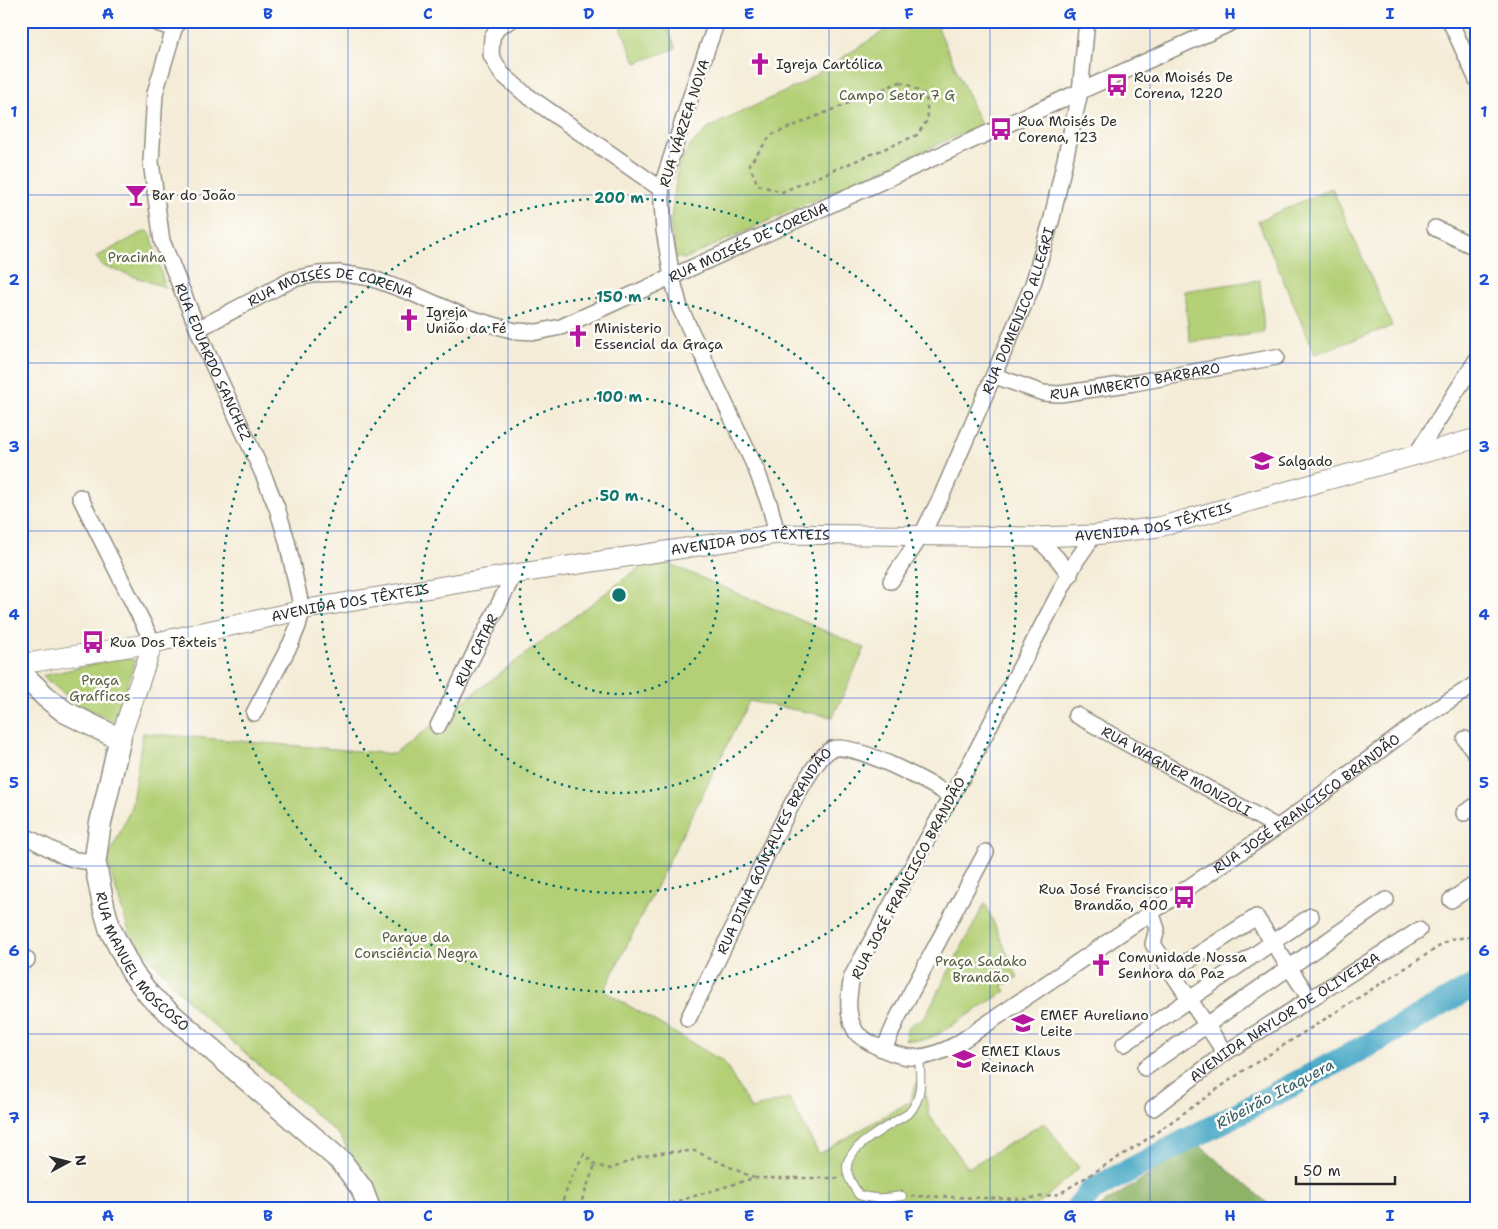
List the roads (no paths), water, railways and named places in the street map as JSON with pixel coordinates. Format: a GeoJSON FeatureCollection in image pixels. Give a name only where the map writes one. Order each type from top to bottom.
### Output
{"type":"FeatureCollection","features":[{"type":"Feature","properties":{"kind":"main road"},"geometry":{"type":"LineString","coordinates":[[21,673],[65,712],[120,739]]}},
{"type":"Feature","properties":{"kind":"main road","name":"RUA MANUEL MOSCOSO"},"geometry":{"type":"LineString","coordinates":[[120,739],[100,825],[95,862],[110,929],[132,972],[150,996],[342,1162],[362,1189],[369,1208]]}},
{"type":"Feature","properties":{"kind":"street"},"geometry":{"type":"LineString","coordinates":[[151,21],[176,25]]}},
{"type":"Feature","properties":{"kind":"street"},"geometry":{"type":"LineString","coordinates":[[510,21],[499,26],[492,37],[491,55],[501,73],[525,94],[662,190]]}},
{"type":"Feature","properties":{"kind":"street","name":"RUA VÁRZEA NOVA"},"geometry":{"type":"LineString","coordinates":[[717,21],[698,74],[662,190],[664,230],[672,277],[680,308],[756,469],[770,506],[777,534]]}},
{"type":"Feature","properties":{"kind":"street","name":"RUA DOMENICO ALLEGRI"},"geometry":{"type":"LineString","coordinates":[[892,580],[921,536],[942,497],[1033,284],[1052,218],[1080,92],[1088,21]]}},
{"type":"Feature","properties":{"kind":"street","name":"RUA MOISÉS DE CORENA"},"geometry":{"type":"LineString","coordinates":[[198,329],[293,279],[318,274],[339,273],[371,278],[466,317],[515,331],[537,332],[561,327],[1235,21]]}},
{"type":"Feature","properties":{"kind":"street"},"geometry":{"type":"LineString","coordinates":[[1450,21],[1477,80]]}},
{"type":"Feature","properties":{"kind":"street","name":"RUA EDUARDO SANCHEZ"},"geometry":{"type":"LineString","coordinates":[[176,25],[155,93],[151,162],[162,240],[207,352],[264,474],[277,508],[287,541],[302,610]]}},
{"type":"Feature","properties":{"kind":"street"},"geometry":{"type":"LineString","coordinates":[[1435,228],[1477,248]]}},
{"type":"Feature","properties":{"kind":"street","name":"RUA UMBERTO BARBARO"},"geometry":{"type":"LineString","coordinates":[[994,376],[1043,393],[1060,394],[1134,383],[1276,357]]}},
{"type":"Feature","properties":{"kind":"street"},"geometry":{"type":"LineString","coordinates":[[1415,456],[1477,359]]}},
{"type":"Feature","properties":{"kind":"street","name":"AVENIDA DOS TÊXTEIS"},"geometry":{"type":"LineString","coordinates":[[21,664],[153,643],[302,610],[514,574],[777,534],[1036,537],[1094,535],[1159,527],[1477,438]]}},
{"type":"Feature","properties":{"kind":"street"},"geometry":{"type":"LineString","coordinates":[[80,497],[153,643]]}},
{"type":"Feature","properties":{"kind":"street","name":"RUA JOSÉ FRANCISCO BRANDÃO"},"geometry":{"type":"LineString","coordinates":[[1094,535],[1081,552],[967,769],[852,976],[848,1001],[850,1016],[856,1032],[866,1040],[884,1049],[902,1056],[919,1058],[937,1055],[957,1044],[1277,827],[1427,715],[1477,683]]}},
{"type":"Feature","properties":{"kind":"street"},"geometry":{"type":"LineString","coordinates":[[1036,537],[1056,556],[1070,575]]}},
{"type":"Feature","properties":{"kind":"street","name":"RUA CATAR"},"geometry":{"type":"LineString","coordinates":[[438,726],[514,574]]}},
{"type":"Feature","properties":{"kind":"street"},"geometry":{"type":"LineString","coordinates":[[254,713],[291,643],[302,610]]}},
{"type":"Feature","properties":{"kind":"street","name":"RUA MANUEL MOSCOSO"},"geometry":{"type":"LineString","coordinates":[[120,739],[153,643]]}},
{"type":"Feature","properties":{"kind":"street","name":"RUA WAGNER MONZOLI"},"geometry":{"type":"LineString","coordinates":[[1076,715],[1277,827]]}},
{"type":"Feature","properties":{"kind":"street"},"geometry":{"type":"LineString","coordinates":[[1465,739],[1477,755]]}},
{"type":"Feature","properties":{"kind":"street","name":"RUA DINÁ GONÇALVES BRANDÃO"},"geometry":{"type":"LineString","coordinates":[[688,1019],[785,818],[820,758],[833,749],[847,749],[881,760],[930,783],[951,796]]}},
{"type":"Feature","properties":{"kind":"street"},"geometry":{"type":"LineString","coordinates":[[1464,813],[1477,804]]}},
{"type":"Feature","properties":{"kind":"street"},"geometry":{"type":"LineString","coordinates":[[21,834],[64,856],[76,860],[95,862]]}},
{"type":"Feature","properties":{"kind":"street"},"geometry":{"type":"LineString","coordinates":[[884,1049],[902,1009],[986,852]]}},
{"type":"Feature","properties":{"kind":"street"},"geometry":{"type":"LineString","coordinates":[[1451,900],[1477,883]]}},
{"type":"Feature","properties":{"kind":"street"},"geometry":{"type":"LineString","coordinates":[[1145,1068],[1386,900]]}},
{"type":"Feature","properties":{"kind":"street"},"geometry":{"type":"LineString","coordinates":[[1151,912],[1158,929],[1153,944],[1225,1053]]}},
{"type":"Feature","properties":{"kind":"street"},"geometry":{"type":"LineString","coordinates":[[1124,1044],[1311,916]]}},
{"type":"Feature","properties":{"kind":"street"},"geometry":{"type":"LineString","coordinates":[[1171,972],[1256,917],[1310,999]]}},
{"type":"Feature","properties":{"kind":"street","name":"AVENIDA NAYLOR DE OLIVEIRA"},"geometry":{"type":"LineString","coordinates":[[1153,1108],[1225,1053],[1419,930]]}},
{"type":"Feature","properties":{"kind":"lane"},"geometry":{"type":"LineString","coordinates":[[902,1196],[867,1198],[859,1196],[849,1178],[848,1159],[858,1146],[909,1113],[916,1106],[919,1096],[919,1058]]}},
{"type":"Feature","properties":{"kind":"waterway","name":"Ribeirão Itaquera"},"geometry":{"type":"LineString","coordinates":[[1077,1208],[1092,1190],[1374,1042],[1477,984]]}},
{"type":"Feature","properties":{"kind":"place","name":"Igreja Cartólica"},"geometry":{"type":"Point","coordinates":[760,64]}},
{"type":"Feature","properties":{"kind":"place","name":"Rua Moisés De Corena, 1220"},"geometry":{"type":"Point","coordinates":[1117,85]}},
{"type":"Feature","properties":{"kind":"place","name":"Rua Moisés De Corena, 123"},"geometry":{"type":"Point","coordinates":[1001,129]}},
{"type":"Feature","properties":{"kind":"place","name":"Bar do João"},"geometry":{"type":"Point","coordinates":[136,195]}},
{"type":"Feature","properties":{"kind":"place","name":"Igreja União da Fé"},"geometry":{"type":"Point","coordinates":[409,320]}},
{"type":"Feature","properties":{"kind":"place","name":"Ministerio Essencial da Graça"},"geometry":{"type":"Point","coordinates":[578,336]}},
{"type":"Feature","properties":{"kind":"place","name":"Salgado"},"geometry":{"type":"Point","coordinates":[1262,461]}},
{"type":"Feature","properties":{"kind":"place","name":"Rua Dos Têxteis"},"geometry":{"type":"Point","coordinates":[93,642]}},
{"type":"Feature","properties":{"kind":"place","name":"Rua José Francisco Brandão, 400"},"geometry":{"type":"Point","coordinates":[1184,897]}},
{"type":"Feature","properties":{"kind":"place","name":"Comunidade Nossa Senhora da Paz"},"geometry":{"type":"Point","coordinates":[1101,965]}},
{"type":"Feature","properties":{"kind":"place","name":"EMEF Aureliano Leite"},"geometry":{"type":"Point","coordinates":[1023,1023]}},
{"type":"Feature","properties":{"kind":"place","name":"EMEI Klaus Reinach"},"geometry":{"type":"Point","coordinates":[964,1059]}},
{"type":"Feature","properties":{"kind":"park label","name":"Campo Setor 7 G"},"geometry":{"type":"Point","coordinates":[897,95]}},
{"type":"Feature","properties":{"kind":"park label","name":"Pracinha"},"geometry":{"type":"Point","coordinates":[137,257]}},
{"type":"Feature","properties":{"kind":"park label","name":"Praça Grafficos"},"geometry":{"type":"Point","coordinates":[100,688]}},
{"type":"Feature","properties":{"kind":"park label","name":"Parque da Consciência Negra"},"geometry":{"type":"Point","coordinates":[416,946]}},
{"type":"Feature","properties":{"kind":"park label","name":"Praça Sadako Brandão"},"geometry":{"type":"Point","coordinates":[981,970]}}]}
